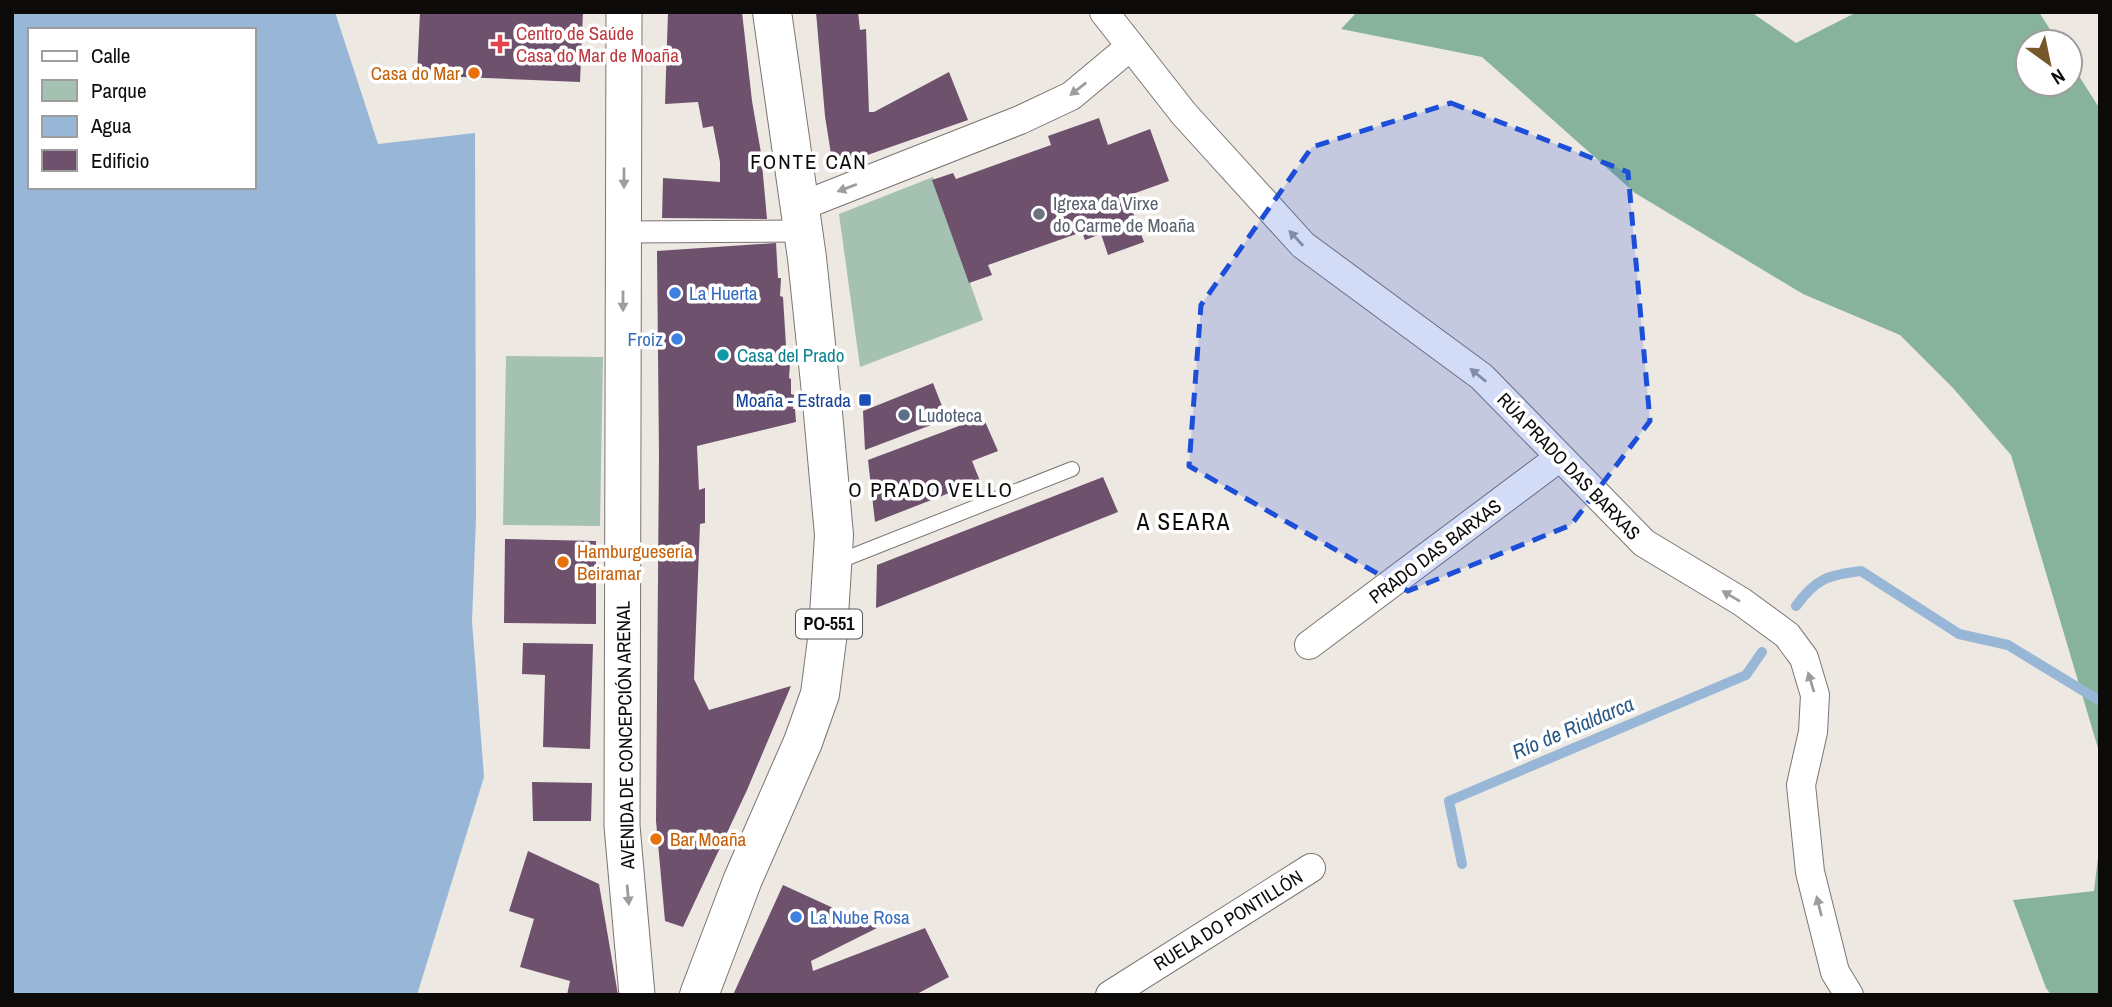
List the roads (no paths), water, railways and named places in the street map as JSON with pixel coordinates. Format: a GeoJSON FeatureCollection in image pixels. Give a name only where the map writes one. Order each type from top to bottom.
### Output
{"type":"FeatureCollection","features":[{"type":"Feature","properties":{"kind":"main road","name":"PO-551"},"geometry":{"type":"LineString","coordinates":[[699,995],[743,879],[803,742],[820,694],[828,632],[834,535],[822,402],[801,219],[772,12]]}},
{"type":"Feature","properties":{"kind":"street","name":"AVENIDA DE CONCEPCIÓN ARENAL"},"geometry":{"type":"LineString","coordinates":[[624,12],[622,826],[636,995]]}},
{"type":"Feature","properties":{"kind":"street","name":"RÚA PRADO DAS BARXAS"},"geometry":{"type":"LineString","coordinates":[[1104,12],[1184,114],[1303,245],[1482,377],[1644,543],[1742,602],[1787,635],[1804,658],[1815,695],[1813,732],[1801,785],[1802,797],[1810,872],[1842,983]]}},
{"type":"Feature","properties":{"kind":"street"},"geometry":{"type":"LineString","coordinates":[[624,232],[801,219],[1071,96],[1131,46]]}},
{"type":"Feature","properties":{"kind":"street","name":"PRADO DAS BARXAS"},"geometry":{"type":"LineString","coordinates":[[1309,645],[1560,457]]}},
{"type":"Feature","properties":{"kind":"street","name":"RUELA DO PONTILLÓN"},"geometry":{"type":"LineString","coordinates":[[1110,995],[1311,868]]}},
{"type":"Feature","properties":{"kind":"lane"},"geometry":{"type":"LineString","coordinates":[[832,564],[1072,469]]}},
{"type":"Feature","properties":{"kind":"water"},"geometry":{"type":"Polygon","coordinates":[[[12,12],[335,12],[378,144],[475,133],[476,519],[472,621],[484,777],[417,995],[12,995],[12,12]]]}},
{"type":"Feature","properties":{"kind":"waterway","name":"Río de Rialdarca"},"geometry":{"type":"LineString","coordinates":[[1796,606],[1810,589],[1824,580],[1861,571],[1959,634],[2008,645],[2100,701]]}},
{"type":"Feature","properties":{"kind":"waterway","name":"Río de Rialdarca"},"geometry":{"type":"LineString","coordinates":[[1462,864],[1449,801],[1746,675],[1762,652]]}},
{"type":"Feature","properties":{"kind":"place","name":"Centro de Saúde Casa do Mar de Moaña"},"geometry":{"type":"Point","coordinates":[500,44]}},
{"type":"Feature","properties":{"kind":"place","name":"Casa do Mar"},"geometry":{"type":"Point","coordinates":[474,73]}},
{"type":"Feature","properties":{"kind":"place","name":"Igrexa da Virxe do Carme de Moaña"},"geometry":{"type":"Point","coordinates":[1039,214]}},
{"type":"Feature","properties":{"kind":"place","name":"La Huerta"},"geometry":{"type":"Point","coordinates":[675,293]}},
{"type":"Feature","properties":{"kind":"place","name":"Froiz"},"geometry":{"type":"Point","coordinates":[677,339]}},
{"type":"Feature","properties":{"kind":"place","name":"Casa del Prado"},"geometry":{"type":"Point","coordinates":[723,355]}},
{"type":"Feature","properties":{"kind":"place","name":"Moaña - Estrada"},"geometry":{"type":"Point","coordinates":[865,400]}},
{"type":"Feature","properties":{"kind":"place","name":"Ludoteca"},"geometry":{"type":"Point","coordinates":[904,415]}},
{"type":"Feature","properties":{"kind":"place","name":"Hamburguesería Beiramar"},"geometry":{"type":"Point","coordinates":[563,562]}},
{"type":"Feature","properties":{"kind":"place","name":"Bar Moaña"},"geometry":{"type":"Point","coordinates":[656,839]}},
{"type":"Feature","properties":{"kind":"place","name":"La Nube Rosa"},"geometry":{"type":"Point","coordinates":[796,917]}},
{"type":"Feature","properties":{"kind":"district","name":"FONTE CAN"},"geometry":{"type":"Point","coordinates":[809,162]}},
{"type":"Feature","properties":{"kind":"district","name":"O PRADO VELLO"},"geometry":{"type":"Point","coordinates":[931,490]}},
{"type":"Feature","properties":{"kind":"district","name":"A SEARA"},"geometry":{"type":"Point","coordinates":[1184,522]}}]}
